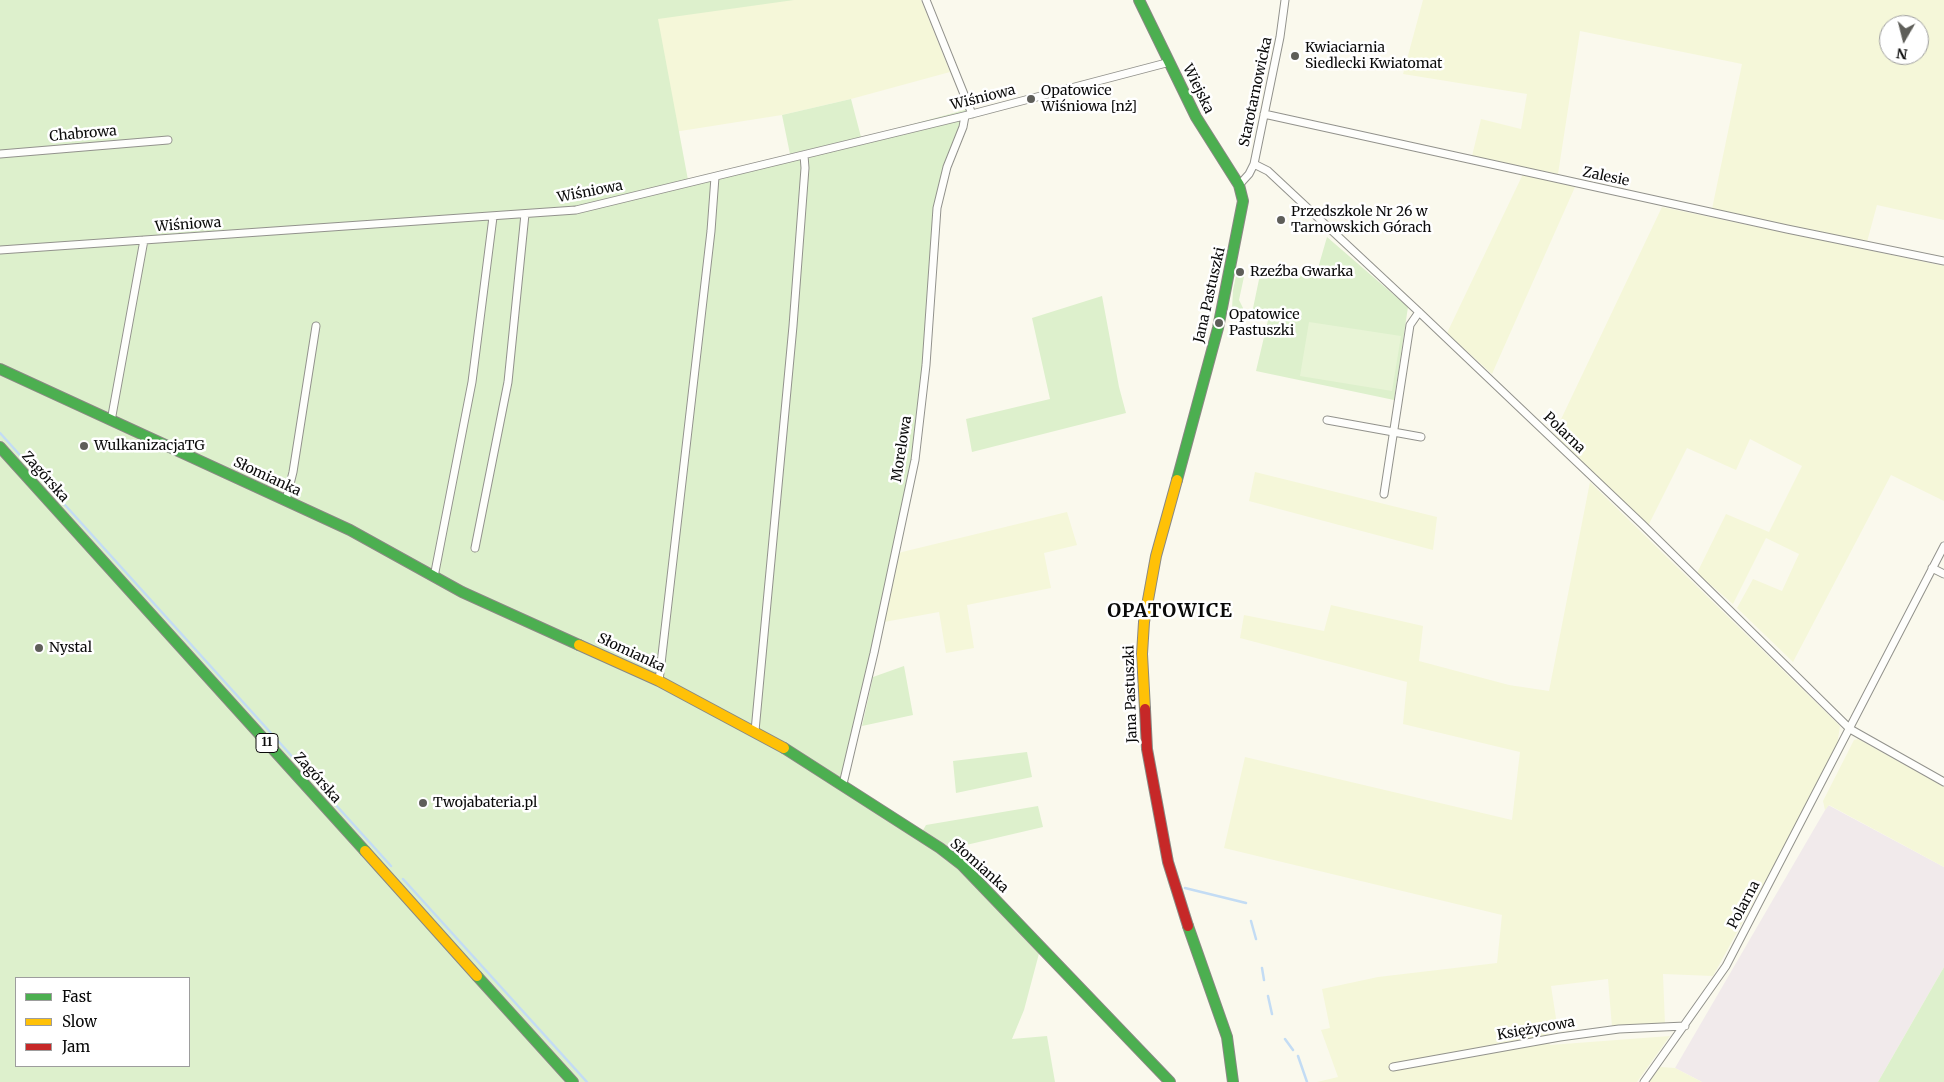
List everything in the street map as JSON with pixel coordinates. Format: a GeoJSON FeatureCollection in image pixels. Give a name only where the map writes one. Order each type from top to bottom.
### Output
{"type":"FeatureCollection","features":[{"type":"Feature","properties":{"kind":"main road","name":"Wiejska"},"geometry":{"type":"LineString","coordinates":[[1139,0],[1207,138],[1239,185]]}},
{"type":"Feature","properties":{"kind":"main road","name":"Jana Pastuszki"},"geometry":{"type":"LineString","coordinates":[[1233,1082],[1227,1037],[1176,892],[1166,853],[1147,749],[1142,654],[1144,622],[1154,564],[1218,328],[1238,235],[1243,205],[1239,185]]}},
{"type":"Feature","properties":{"kind":"main road","name":"Słomianka"},"geometry":{"type":"LineString","coordinates":[[0,369],[350,530],[462,592],[659,682],[755,731],[843,784],[962,865],[1170,1082]]}},
{"type":"Feature","properties":{"kind":"main road","name":"Zagórska"},"geometry":{"type":"LineString","coordinates":[[0,448],[573,1082]]}},
{"type":"Feature","properties":{"kind":"street"},"geometry":{"type":"LineString","coordinates":[[926,0],[968,115]]}},
{"type":"Feature","properties":{"kind":"street","name":"Starotarnowicka"},"geometry":{"type":"LineString","coordinates":[[1239,185],[1249,174],[1254,164],[1285,0]]}},
{"type":"Feature","properties":{"kind":"street","name":"Wiśniowa"},"geometry":{"type":"LineString","coordinates":[[0,250],[576,210],[968,115],[1170,62]]}},
{"type":"Feature","properties":{"kind":"street","name":"Zalesie"},"geometry":{"type":"LineString","coordinates":[[1264,114],[1778,227],[1944,261]]}},
{"type":"Feature","properties":{"kind":"street","name":"Morelowa"},"geometry":{"type":"LineString","coordinates":[[843,784],[915,460],[926,365],[937,208],[947,167],[968,115]]}},
{"type":"Feature","properties":{"kind":"street","name":"Chabrowa"},"geometry":{"type":"LineString","coordinates":[[0,154],[168,140]]}},
{"type":"Feature","properties":{"kind":"street"},"geometry":{"type":"LineString","coordinates":[[755,731],[793,326],[805,168],[804,155]]}},
{"type":"Feature","properties":{"kind":"street","name":"Polarna"},"geometry":{"type":"LineString","coordinates":[[1254,164],[1268,171],[1419,312],[1642,524],[1850,729],[1944,782]]}},
{"type":"Feature","properties":{"kind":"street"},"geometry":{"type":"LineString","coordinates":[[659,682],[711,231],[715,177]]}},
{"type":"Feature","properties":{"kind":"street"},"geometry":{"type":"LineString","coordinates":[[475,548],[508,382],[525,214]]}},
{"type":"Feature","properties":{"kind":"street"},"geometry":{"type":"LineString","coordinates":[[434,577],[472,382],[493,217]]}},
{"type":"Feature","properties":{"kind":"street"},"geometry":{"type":"LineString","coordinates":[[112,421],[144,240]]}},
{"type":"Feature","properties":{"kind":"street"},"geometry":{"type":"LineString","coordinates":[[1384,494],[1410,325],[1419,312]]}},
{"type":"Feature","properties":{"kind":"street"},"geometry":{"type":"LineString","coordinates":[[286,500],[293,472],[316,326]]}},
{"type":"Feature","properties":{"kind":"street"},"geometry":{"type":"LineString","coordinates":[[1327,420],[1421,437]]}},
{"type":"Feature","properties":{"kind":"street","name":"Polarna"},"geometry":{"type":"LineString","coordinates":[[1644,1082],[1726,966],[1850,729],[1855,714],[1944,546]]}},
{"type":"Feature","properties":{"kind":"street"},"geometry":{"type":"LineString","coordinates":[[1932,568],[1944,574]]}},
{"type":"Feature","properties":{"kind":"street","name":"Księżycowa"},"geometry":{"type":"LineString","coordinates":[[1393,1067],[1560,1037],[1620,1029],[1685,1026]]}},
{"type":"Feature","properties":{"kind":"shaded area"},"geometry":{"type":"Polygon","coordinates":[[[1828,805],[1944,867],[1944,967],[1878,1082],[1702,1082],[1675,1068],[1828,805]]]}},
{"type":"Feature","properties":{"kind":"green space"},"geometry":{"type":"Polygon","coordinates":[[[0,0],[794,0],[658,19],[688,180],[803,154],[972,108],[949,162],[940,204],[919,440],[846,780],[847,787],[940,849],[1041,946],[1024,1010],[1012,1039],[1047,1036],[1055,1082],[0,1082],[0,0]]]}},
{"type":"Feature","properties":{"kind":"green space"},"geometry":{"type":"Polygon","coordinates":[[[272,0],[921,0],[950,72],[851,99],[782,115],[655,135],[272,0]]]}},
{"type":"Feature","properties":{"kind":"green space"},"geometry":{"type":"Polygon","coordinates":[[[1423,0],[1944,0],[1944,220],[1877,205],[1867,242],[1712,209],[1742,64],[1580,31],[1558,174],[1472,156],[1481,119],[1521,129],[1527,94],[1403,74],[1423,0]]]}},
{"type":"Feature","properties":{"kind":"green space"},"geometry":{"type":"Polygon","coordinates":[[[851,99],[861,137],[790,154],[782,115],[851,99]]]}},
{"type":"Feature","properties":{"kind":"green space"},"geometry":{"type":"Polygon","coordinates":[[[1523,174],[1575,187],[1492,374],[1447,333],[1523,174]]]}},
{"type":"Feature","properties":{"kind":"green space"},"geometry":{"type":"Polygon","coordinates":[[[1662,207],[1944,266],[1944,501],[1891,475],[1793,662],[1737,608],[1753,579],[1782,591],[1799,554],[1766,538],[1733,604],[1697,573],[1726,514],[1769,532],[1802,466],[1750,439],[1736,470],[1687,448],[1648,526],[1554,434],[1662,207]]]}},
{"type":"Feature","properties":{"kind":"green space"},"geometry":{"type":"Polygon","coordinates":[[[1327,237],[1408,307],[1394,400],[1256,371],[1269,316],[1252,313],[1262,265],[1316,275],[1327,237]]]}},
{"type":"Feature","properties":{"kind":"green space"},"geometry":{"type":"Polygon","coordinates":[[[1238,267],[1242,268],[1245,272],[1239,300],[1243,308],[1241,311],[1232,309],[1233,290],[1238,267]]]}},
{"type":"Feature","properties":{"kind":"green space"},"geometry":{"type":"Polygon","coordinates":[[[1102,296],[1119,387],[1126,413],[972,452],[966,419],[1050,399],[1032,318],[1102,296]]]}},
{"type":"Feature","properties":{"kind":"green space"},"geometry":{"type":"Polygon","coordinates":[[[1309,322],[1401,336],[1392,391],[1300,376],[1309,322]]]}},
{"type":"Feature","properties":{"kind":"green space"},"geometry":{"type":"Polygon","coordinates":[[[1255,472],[1437,517],[1433,550],[1249,501],[1255,472]]]}},
{"type":"Feature","properties":{"kind":"green space"},"geometry":{"type":"Polygon","coordinates":[[[1590,482],[1840,726],[1836,752],[1713,976],[1663,974],[1665,1025],[1612,1027],[1608,979],[1551,986],[1558,1031],[1548,1032],[1550,1045],[1670,1036],[1637,1082],[1317,1082],[1338,1077],[1321,1030],[1330,1028],[1322,989],[1378,977],[1497,963],[1502,915],[1224,848],[1245,757],[1512,820],[1520,752],[1403,724],[1407,682],[1240,638],[1244,615],[1324,631],[1331,605],[1423,626],[1419,661],[1509,685],[1549,691],[1590,482]]]}},
{"type":"Feature","properties":{"kind":"green space"},"geometry":{"type":"Polygon","coordinates":[[[1067,512],[1077,545],[1044,553],[1051,588],[967,605],[974,648],[946,653],[939,612],[884,622],[898,553],[1067,512]]]}},
{"type":"Feature","properties":{"kind":"green space"},"geometry":{"type":"Polygon","coordinates":[[[904,666],[913,715],[862,726],[873,677],[904,666]]]}},
{"type":"Feature","properties":{"kind":"green space"},"geometry":{"type":"Polygon","coordinates":[[[1858,739],[1944,787],[1944,867],[1829,805],[1825,810],[1823,801],[1854,740],[1858,739]]]}},
{"type":"Feature","properties":{"kind":"green space"},"geometry":{"type":"Polygon","coordinates":[[[1027,752],[1032,777],[956,793],[953,761],[1027,752]]]}},
{"type":"Feature","properties":{"kind":"green space"},"geometry":{"type":"Polygon","coordinates":[[[1038,806],[1043,827],[949,849],[922,832],[926,825],[1038,806]]]}},
{"type":"Feature","properties":{"kind":"green space"},"geometry":{"type":"Polygon","coordinates":[[[1944,967],[1944,1082],[1878,1082],[1944,967]]]}},
{"type":"Feature","properties":{"kind":"green space"},"geometry":{"type":"Polygon","coordinates":[[[1660,1067],[1675,1068],[1702,1082],[1649,1082],[1660,1067]]]}},
{"type":"Feature","properties":{"kind":"waterway"},"geometry":{"type":"LineString","coordinates":[[0,433],[391,866]]}},
{"type":"Feature","properties":{"kind":"waterway"},"geometry":{"type":"LineString","coordinates":[[403,879],[587,1082]]}},
{"type":"Feature","properties":{"kind":"waterway"},"geometry":{"type":"LineString","coordinates":[[1185,888],[1246,903]]}},
{"type":"Feature","properties":{"kind":"waterway"},"geometry":{"type":"LineString","coordinates":[[1251,921],[1256,939]]}},
{"type":"Feature","properties":{"kind":"waterway"},"geometry":{"type":"LineString","coordinates":[[1262,968],[1264,980]]}},
{"type":"Feature","properties":{"kind":"waterway"},"geometry":{"type":"LineString","coordinates":[[1268,996],[1272,1014]]}},
{"type":"Feature","properties":{"kind":"waterway"},"geometry":{"type":"LineString","coordinates":[[1285,1039],[1293,1050]]}},
{"type":"Feature","properties":{"kind":"waterway"},"geometry":{"type":"LineString","coordinates":[[1298,1056],[1307,1082]]}},
{"type":"Feature","properties":{"kind":"traffic: fast"},"geometry":{"type":"LineString","coordinates":[[1139,0],[1196,117],[1239,185],[1243,201],[1218,328],[1177,480]]}},
{"type":"Feature","properties":{"kind":"traffic: fast"},"geometry":{"type":"LineString","coordinates":[[0,369],[350,530],[462,592],[579,645]]}},
{"type":"Feature","properties":{"kind":"traffic: fast"},"geometry":{"type":"LineString","coordinates":[[0,447],[365,851]]}},
{"type":"Feature","properties":{"kind":"traffic: fast"},"geometry":{"type":"LineString","coordinates":[[784,748],[940,848],[962,865],[1170,1082]]}},
{"type":"Feature","properties":{"kind":"traffic: fast"},"geometry":{"type":"LineString","coordinates":[[1188,926],[1227,1037],[1233,1082]]}},
{"type":"Feature","properties":{"kind":"traffic: fast"},"geometry":{"type":"LineString","coordinates":[[477,976],[573,1082]]}},
{"type":"Feature","properties":{"kind":"traffic: slow"},"geometry":{"type":"LineString","coordinates":[[1145,709],[1142,654],[1144,622],[1156,556],[1177,480]]}},
{"type":"Feature","properties":{"kind":"traffic: slow"},"geometry":{"type":"LineString","coordinates":[[579,645],[659,681],[784,748]]}},
{"type":"Feature","properties":{"kind":"traffic: slow"},"geometry":{"type":"LineString","coordinates":[[365,851],[477,976]]}},
{"type":"Feature","properties":{"kind":"traffic: jam"},"geometry":{"type":"LineString","coordinates":[[1145,709],[1147,749],[1168,862],[1188,926]]}},
{"type":"Feature","properties":{"kind":"place","name":"Kwiaciarnia Siedlecki Kwiatomat"},"geometry":{"type":"Point","coordinates":[1295,56]}},
{"type":"Feature","properties":{"kind":"place","name":"Opatowice Wiśniowa [nż]"},"geometry":{"type":"Point","coordinates":[1031,99]}},
{"type":"Feature","properties":{"kind":"place","name":"Przedszkole Nr 26 w Tarnowskich Górach"},"geometry":{"type":"Point","coordinates":[1281,220]}},
{"type":"Feature","properties":{"kind":"place","name":"Rzeźba Gwarka"},"geometry":{"type":"Point","coordinates":[1240,272]}},
{"type":"Feature","properties":{"kind":"place","name":"Opatowice Pastuszki"},"geometry":{"type":"Point","coordinates":[1219,323]}},
{"type":"Feature","properties":{"kind":"place","name":"WulkanizacjaTG"},"geometry":{"type":"Point","coordinates":[84,446]}},
{"type":"Feature","properties":{"kind":"place","name":"Nystal"},"geometry":{"type":"Point","coordinates":[39,648]}},
{"type":"Feature","properties":{"kind":"place","name":"Twojabateria.pl"},"geometry":{"type":"Point","coordinates":[423,803]}},
{"type":"Feature","properties":{"kind":"district","name":"OPATOWICE"},"geometry":{"type":"Point","coordinates":[1170,612]}}]}
